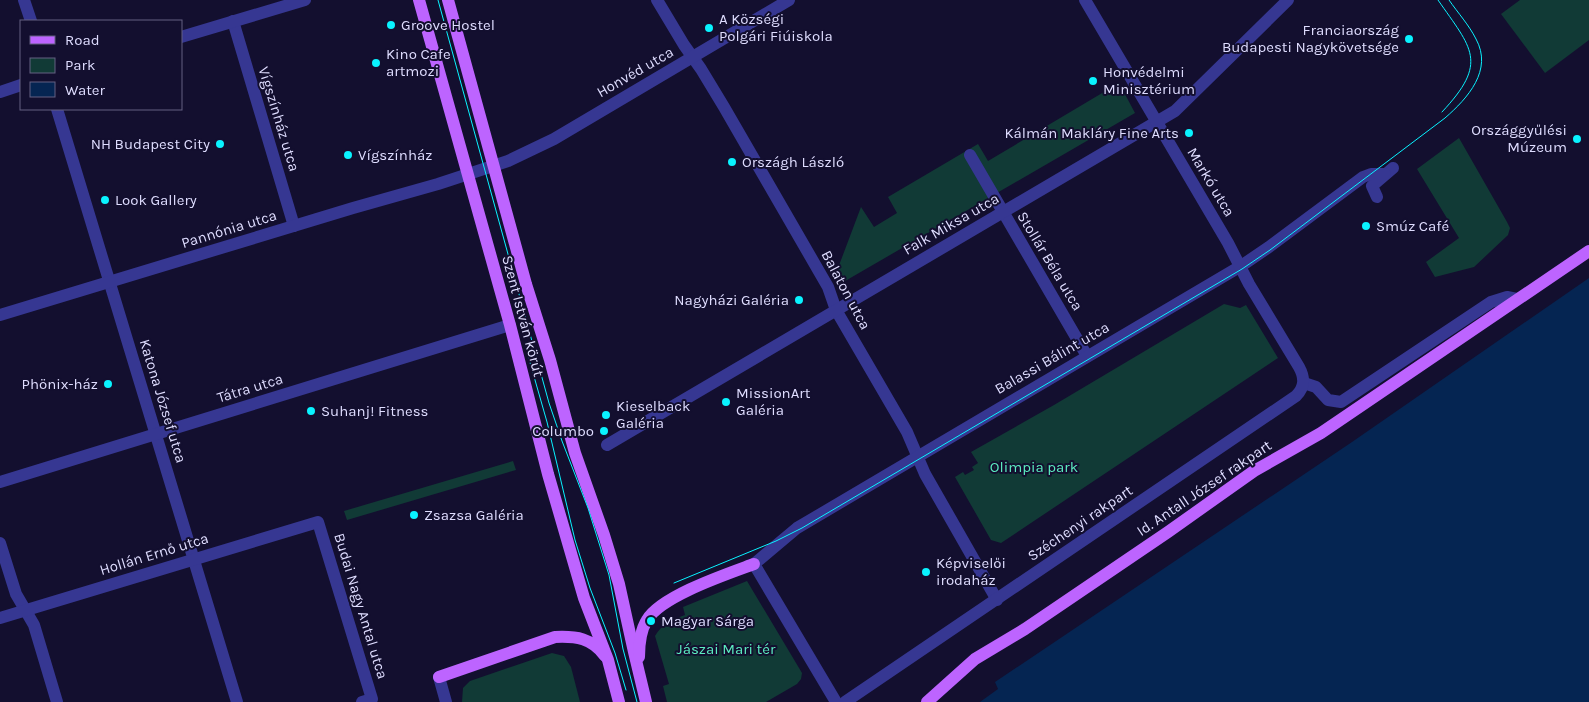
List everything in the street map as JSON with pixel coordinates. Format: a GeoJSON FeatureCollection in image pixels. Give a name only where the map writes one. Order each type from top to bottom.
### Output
{"type":"FeatureCollection","features":[{"type":"Feature","properties":{"kind":"main road","name":"Szent István körút"},"geometry":{"type":"LineString","coordinates":[[419,0],[510,325],[551,484],[596,641],[608,660],[619,702]]}},
{"type":"Feature","properties":{"kind":"main road","name":"Szent István körút"},"geometry":{"type":"LineString","coordinates":[[448,0],[575,453],[619,584],[638,672]]}},
{"type":"Feature","properties":{"kind":"main road","name":"Id. Antall József rakpart"},"geometry":{"type":"LineString","coordinates":[[938,692],[975,660],[1025,629],[1254,471],[1321,433],[1589,251]]}},
{"type":"Feature","properties":{"kind":"main road"},"geometry":{"type":"LineString","coordinates":[[646,702],[638,672],[639,647],[644,625],[654,611],[667,600],[754,564]]}},
{"type":"Feature","properties":{"kind":"main road"},"geometry":{"type":"LineString","coordinates":[[439,677],[555,638],[580,638],[596,641]]}},
{"type":"Feature","properties":{"kind":"main road"},"geometry":{"type":"LineString","coordinates":[[918,702],[938,692]]}},
{"type":"Feature","properties":{"kind":"main road"},"geometry":{"type":"LineString","coordinates":[[928,702],[938,692]]}},
{"type":"Feature","properties":{"kind":"street"},"geometry":{"type":"LineString","coordinates":[[24,0],[31,20]]}},
{"type":"Feature","properties":{"kind":"street"},"geometry":{"type":"LineString","coordinates":[[182,37],[305,0]]}},
{"type":"Feature","properties":{"kind":"street","name":"Balaton utca"},"geometry":{"type":"LineString","coordinates":[[658,0],[724,107],[828,287],[836,310],[907,432],[925,474],[997,600]]}},
{"type":"Feature","properties":{"kind":"street","name":"Honvéd utca"},"geometry":{"type":"LineString","coordinates":[[467,174],[508,161],[554,139],[789,0]]}},
{"type":"Feature","properties":{"kind":"street","name":"Markó utca"},"geometry":{"type":"LineString","coordinates":[[1084,0],[1241,266],[1249,284],[1303,374],[1304,383]]}},
{"type":"Feature","properties":{"kind":"street","name":"Falk Miksa utca"},"geometry":{"type":"LineString","coordinates":[[607,445],[1175,111],[1288,0]]}},
{"type":"Feature","properties":{"kind":"street","name":"Vígszínház utca"},"geometry":{"type":"LineString","coordinates":[[233,21],[294,226]]}},
{"type":"Feature","properties":{"kind":"street"},"geometry":{"type":"LineString","coordinates":[[0,92],[20,85]]}},
{"type":"Feature","properties":{"kind":"street","name":"Katona József utca"},"geometry":{"type":"LineString","coordinates":[[57,110],[237,702]]}},
{"type":"Feature","properties":{"kind":"street","name":"Stollár Béla utca"},"geometry":{"type":"LineString","coordinates":[[970,155],[1087,356]]}},
{"type":"Feature","properties":{"kind":"street","name":"Balassi Bálint utca"},"geometry":{"type":"LineString","coordinates":[[754,564],[798,528],[1241,266],[1363,177],[1389,171],[1372,186],[1377,197]]}},
{"type":"Feature","properties":{"kind":"street","name":"Pannónia utca"},"geometry":{"type":"LineString","coordinates":[[0,316],[467,174]]}},
{"type":"Feature","properties":{"kind":"street","name":"Id. Antall József rakpart"},"geometry":{"type":"LineString","coordinates":[[1304,383],[1316,387],[1328,400],[1341,402],[1491,302],[1507,297],[1516,299]]}},
{"type":"Feature","properties":{"kind":"street","name":"Tátra utca"},"geometry":{"type":"LineString","coordinates":[[0,482],[510,325]]}},
{"type":"Feature","properties":{"kind":"street","name":"Széchenyi rakpart"},"geometry":{"type":"LineString","coordinates":[[845,702],[1296,396],[1302,390],[1304,383]]}},
{"type":"Feature","properties":{"kind":"street","name":"Hollán Ernő utca"},"geometry":{"type":"LineString","coordinates":[[0,618],[318,522]]}},
{"type":"Feature","properties":{"kind":"street","name":"Budai Nagy Antal utca"},"geometry":{"type":"LineString","coordinates":[[318,522],[367,700]]}},
{"type":"Feature","properties":{"kind":"street"},"geometry":{"type":"LineString","coordinates":[[0,543],[16,594],[34,625],[57,702]]}},
{"type":"Feature","properties":{"kind":"street"},"geometry":{"type":"LineString","coordinates":[[754,564],[836,702]]}},
{"type":"Feature","properties":{"kind":"street"},"geometry":{"type":"LineString","coordinates":[[439,677],[446,702]]}},
{"type":"Feature","properties":{"kind":"green space"},"geometry":{"type":"Polygon","coordinates":[[[1520,0],[1589,0],[1589,40],[1545,73],[1501,14],[1520,0]]]}},
{"type":"Feature","properties":{"kind":"green space"},"geometry":{"type":"Polygon","coordinates":[[[1119,83],[1135,113],[840,284],[835,276],[861,207],[874,227],[897,213],[888,197],[978,144],[988,161],[1119,83]]]}},
{"type":"Feature","properties":{"kind":"green space"},"geometry":{"type":"Polygon","coordinates":[[[1459,138],[1510,228],[1508,235],[1474,267],[1435,277],[1426,262],[1459,238],[1417,169],[1459,138]]]}},
{"type":"Feature","properties":{"kind":"green space","name":"Olimpia park"},"geometry":{"type":"Polygon","coordinates":[[[1224,304],[1240,308],[1246,305],[1278,358],[1001,543],[991,540],[955,477],[963,472],[965,475],[974,470],[972,467],[978,463],[971,452],[1224,304]]]}},
{"type":"Feature","properties":{"kind":"green space"},"geometry":{"type":"Polygon","coordinates":[[[513,461],[516,470],[347,520],[344,511],[513,461]]]}},
{"type":"Feature","properties":{"kind":"green space","name":"Jászai Mari tér"},"geometry":{"type":"Polygon","coordinates":[[[747,581],[802,673],[801,679],[797,684],[766,702],[667,702],[663,686],[669,684],[655,636],[664,625],[685,615],[683,607],[747,581]]]}},
{"type":"Feature","properties":{"kind":"green space"},"geometry":{"type":"Polygon","coordinates":[[[552,653],[564,656],[571,667],[580,702],[462,702],[463,688],[470,681],[552,653]]]}},
{"type":"Feature","properties":{"kind":"water"},"geometry":{"type":"Polygon","coordinates":[[[1589,278],[1589,702],[980,702],[998,689],[995,682],[1352,442],[1589,278]]]}},
{"type":"Feature","properties":{"kind":"tram line"},"geometry":{"type":"LineString","coordinates":[[438,0],[549,403],[588,508],[609,575],[623,649],[637,702]]}},
{"type":"Feature","properties":{"kind":"tram line"},"geometry":{"type":"LineString","coordinates":[[1438,0],[1460,31],[1467,44],[1470,56],[1470,68],[1466,80],[1457,95],[1442,112]]}},
{"type":"Feature","properties":{"kind":"tram line"},"geometry":{"type":"LineString","coordinates":[[674,583],[776,541],[802,528],[1242,269],[1270,250],[1445,118],[1462,102],[1476,83],[1482,62],[1480,50],[1470,29],[1449,0]]}},
{"type":"Feature","properties":{"kind":"tram line"},"geometry":{"type":"LineString","coordinates":[[525,345],[547,422],[575,540],[626,690]]}},
{"type":"Feature","properties":{"kind":"place","name":"Groove Hostel"},"geometry":{"type":"Point","coordinates":[391,25]}},
{"type":"Feature","properties":{"kind":"place","name":"A Községi Polgári Fiúiskola"},"geometry":{"type":"Point","coordinates":[709,28]}},
{"type":"Feature","properties":{"kind":"place","name":"Franciaország Budapesti Nagykövetsége"},"geometry":{"type":"Point","coordinates":[1409,39]}},
{"type":"Feature","properties":{"kind":"place","name":"Kino Cafe artmozi"},"geometry":{"type":"Point","coordinates":[376,63]}},
{"type":"Feature","properties":{"kind":"place","name":"Honvédelmi Minisztérium"},"geometry":{"type":"Point","coordinates":[1093,81]}},
{"type":"Feature","properties":{"kind":"place","name":"Kálmán Makláry Fine Arts"},"geometry":{"type":"Point","coordinates":[1189,133]}},
{"type":"Feature","properties":{"kind":"place","name":"Országgyűlési Múzeum"},"geometry":{"type":"Point","coordinates":[1577,139]}},
{"type":"Feature","properties":{"kind":"place","name":"NH Budapest City"},"geometry":{"type":"Point","coordinates":[220,144]}},
{"type":"Feature","properties":{"kind":"place","name":"Vígszínház"},"geometry":{"type":"Point","coordinates":[348,155]}},
{"type":"Feature","properties":{"kind":"place","name":"Országh László"},"geometry":{"type":"Point","coordinates":[732,162]}},
{"type":"Feature","properties":{"kind":"place","name":"Look Gallery"},"geometry":{"type":"Point","coordinates":[105,200]}},
{"type":"Feature","properties":{"kind":"place","name":"Smúz Café"},"geometry":{"type":"Point","coordinates":[1366,226]}},
{"type":"Feature","properties":{"kind":"place","name":"Nagyházi Galéria"},"geometry":{"type":"Point","coordinates":[799,300]}},
{"type":"Feature","properties":{"kind":"place","name":"Phönix-ház"},"geometry":{"type":"Point","coordinates":[108,384]}},
{"type":"Feature","properties":{"kind":"place","name":"MissionArt Galéria"},"geometry":{"type":"Point","coordinates":[726,402]}},
{"type":"Feature","properties":{"kind":"place","name":"Suhanj! Fitness"},"geometry":{"type":"Point","coordinates":[311,411]}},
{"type":"Feature","properties":{"kind":"place","name":"Kieselback Galéria"},"geometry":{"type":"Point","coordinates":[606,415]}},
{"type":"Feature","properties":{"kind":"place","name":"Columbo"},"geometry":{"type":"Point","coordinates":[604,431]}},
{"type":"Feature","properties":{"kind":"place","name":"Zsazsa Galéria"},"geometry":{"type":"Point","coordinates":[414,515]}},
{"type":"Feature","properties":{"kind":"place","name":"Képviselői irodaház"},"geometry":{"type":"Point","coordinates":[926,572]}},
{"type":"Feature","properties":{"kind":"place","name":"Magyar Sárga"},"geometry":{"type":"Point","coordinates":[651,621]}}]}
